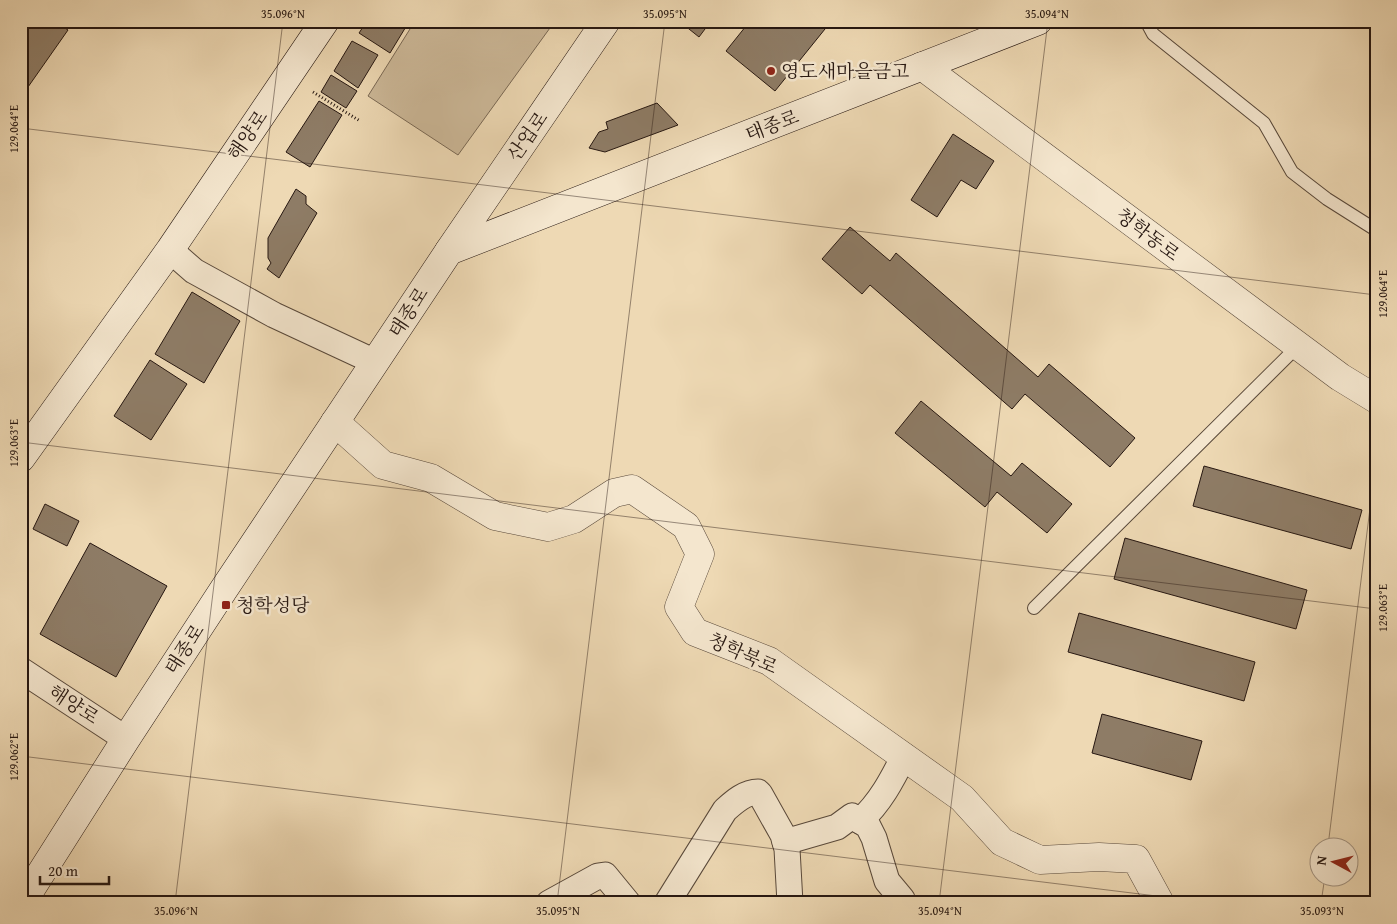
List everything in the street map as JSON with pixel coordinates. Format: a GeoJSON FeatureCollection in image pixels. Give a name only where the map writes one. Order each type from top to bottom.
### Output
{"type":"FeatureCollection","features":[{"type":"Feature","properties":{"kind":"main road","name":"해양로"},"geometry":{"type":"LineString","coordinates":[[21,458],[170,250],[324,21]]}},
{"type":"Feature","properties":{"kind":"main road","name":"산업로"},"geometry":{"type":"LineString","coordinates":[[448,251],[606,21]]}},
{"type":"Feature","properties":{"kind":"main road","name":"태종로"},"geometry":{"type":"LineString","coordinates":[[22,903],[126,739],[448,251],[1038,21]]}},
{"type":"Feature","properties":{"kind":"main road","name":"청학동로"},"geometry":{"type":"LineString","coordinates":[[922,66],[1340,377],[1376,399]]}},
{"type":"Feature","properties":{"kind":"main road","name":"청학북로"},"geometry":{"type":"LineString","coordinates":[[336,422],[383,465],[430,478],[496,516],[548,527],[574,520],[614,493],[632,490],[686,526],[700,554],[679,607],[695,632],[770,661],[962,798],[1002,842],[1040,860],[1099,857],[1136,859],[1160,903]]}},
{"type":"Feature","properties":{"kind":"street"},"geometry":{"type":"LineString","coordinates":[[170,250],[194,271],[274,315],[375,362]]}},
{"type":"Feature","properties":{"kind":"street","name":"해양로"},"geometry":{"type":"LineString","coordinates":[[21,670],[126,739]]}},
{"type":"Feature","properties":{"kind":"street"},"geometry":{"type":"LineString","coordinates":[[860,822],[874,809],[904,756]]}},
{"type":"Feature","properties":{"kind":"street"},"geometry":{"type":"LineString","coordinates":[[667,903],[675,893],[717,821],[730,806],[752,792],[758,792],[779,825],[785,842],[790,903]]}},
{"type":"Feature","properties":{"kind":"street"},"geometry":{"type":"LineString","coordinates":[[785,842],[837,827],[852,816],[868,826],[874,838],[886,881],[902,899],[901,903]]}},
{"type":"Feature","properties":{"kind":"street"},"geometry":{"type":"LineString","coordinates":[[549,903],[598,876],[605,875],[628,903]]}},
{"type":"Feature","properties":{"kind":"lane"},"geometry":{"type":"LineString","coordinates":[[1146,21],[1153,34],[1264,123],[1292,172],[1328,199],[1376,230]]}},
{"type":"Feature","properties":{"kind":"lane"},"geometry":{"type":"LineString","coordinates":[[1034,608],[1298,346]]}},
{"type":"Feature","properties":{"kind":"path"},"geometry":{"type":"LineString","coordinates":[[313,92],[360,121]]}},
{"type":"Feature","properties":{"kind":"shaded area"},"geometry":{"type":"Polygon","coordinates":[[[415,21],[555,21],[458,155],[368,96],[415,21]]]}},
{"type":"Feature","properties":{"kind":"building"},"geometry":{"type":"Polygon","coordinates":[[[21,21],[54,21],[68,30],[21,97],[21,21]]]}},
{"type":"Feature","properties":{"kind":"building"},"geometry":{"type":"Polygon","coordinates":[[[367,21],[402,21],[407,25],[390,53],[359,33],[367,21]]]}},
{"type":"Feature","properties":{"kind":"building"},"geometry":{"type":"Polygon","coordinates":[[[679,21],[711,21],[699,37],[679,21]]]}},
{"type":"Feature","properties":{"kind":"building","name":"영도새마을금고"},"geometry":{"type":"Polygon","coordinates":[[[750,21],[815,21],[825,29],[775,91],[726,51],[750,21]]]}},
{"type":"Feature","properties":{"kind":"building"},"geometry":{"type":"Polygon","coordinates":[[[352,41],[378,55],[358,88],[334,71],[352,41]]]}},
{"type":"Feature","properties":{"kind":"building"},"geometry":{"type":"Polygon","coordinates":[[[331,75],[357,91],[346,108],[321,92],[331,75]]]}},
{"type":"Feature","properties":{"kind":"building"},"geometry":{"type":"Polygon","coordinates":[[[319,101],[342,115],[310,167],[286,152],[319,101]]]}},
{"type":"Feature","properties":{"kind":"building"},"geometry":{"type":"Polygon","coordinates":[[[657,103],[678,125],[605,152],[589,148],[599,132],[608,129],[606,122],[657,103]]]}},
{"type":"Feature","properties":{"kind":"building"},"geometry":{"type":"Polygon","coordinates":[[[953,134],[994,161],[976,189],[961,180],[937,217],[911,200],[953,134]]]}},
{"type":"Feature","properties":{"kind":"building"},"geometry":{"type":"Polygon","coordinates":[[[296,189],[306,196],[306,204],[317,213],[279,278],[267,269],[271,263],[268,258],[268,238],[296,189]]]}},
{"type":"Feature","properties":{"kind":"building"},"geometry":{"type":"Polygon","coordinates":[[[850,227],[890,261],[896,253],[1038,377],[1049,364],[1135,438],[1110,467],[1025,394],[1012,409],[870,285],[862,294],[822,259],[850,227]]]}},
{"type":"Feature","properties":{"kind":"building"},"geometry":{"type":"Polygon","coordinates":[[[192,292],[240,321],[204,383],[155,354],[192,292]]]}},
{"type":"Feature","properties":{"kind":"building"},"geometry":{"type":"Polygon","coordinates":[[[150,360],[187,384],[151,440],[114,416],[150,360]]]}},
{"type":"Feature","properties":{"kind":"building"},"geometry":{"type":"Polygon","coordinates":[[[921,401],[1011,476],[1022,463],[1072,504],[1047,533],[997,492],[985,507],[895,433],[921,401]]]}},
{"type":"Feature","properties":{"kind":"building"},"geometry":{"type":"Polygon","coordinates":[[[1204,466],[1362,510],[1351,549],[1193,506],[1204,466]]]}},
{"type":"Feature","properties":{"kind":"building"},"geometry":{"type":"Polygon","coordinates":[[[45,504],[79,521],[67,546],[33,529],[45,504]]]}},
{"type":"Feature","properties":{"kind":"building"},"geometry":{"type":"Polygon","coordinates":[[[1125,538],[1307,590],[1296,629],[1114,579],[1125,538]]]}},
{"type":"Feature","properties":{"kind":"building"},"geometry":{"type":"Polygon","coordinates":[[[90,543],[167,586],[116,677],[40,634],[90,543]]]}},
{"type":"Feature","properties":{"kind":"building"},"geometry":{"type":"Polygon","coordinates":[[[1079,613],[1255,662],[1244,701],[1068,652],[1079,613]]]}},
{"type":"Feature","properties":{"kind":"building"},"geometry":{"type":"Polygon","coordinates":[[[1102,714],[1202,741],[1191,780],[1092,753],[1102,714]]]}},
{"type":"Feature","properties":{"kind":"place","name":"영도새마을금고"},"geometry":{"type":"Point","coordinates":[771,71]}},
{"type":"Feature","properties":{"kind":"place","name":"청학성당"},"geometry":{"type":"Point","coordinates":[226,605]}}]}
